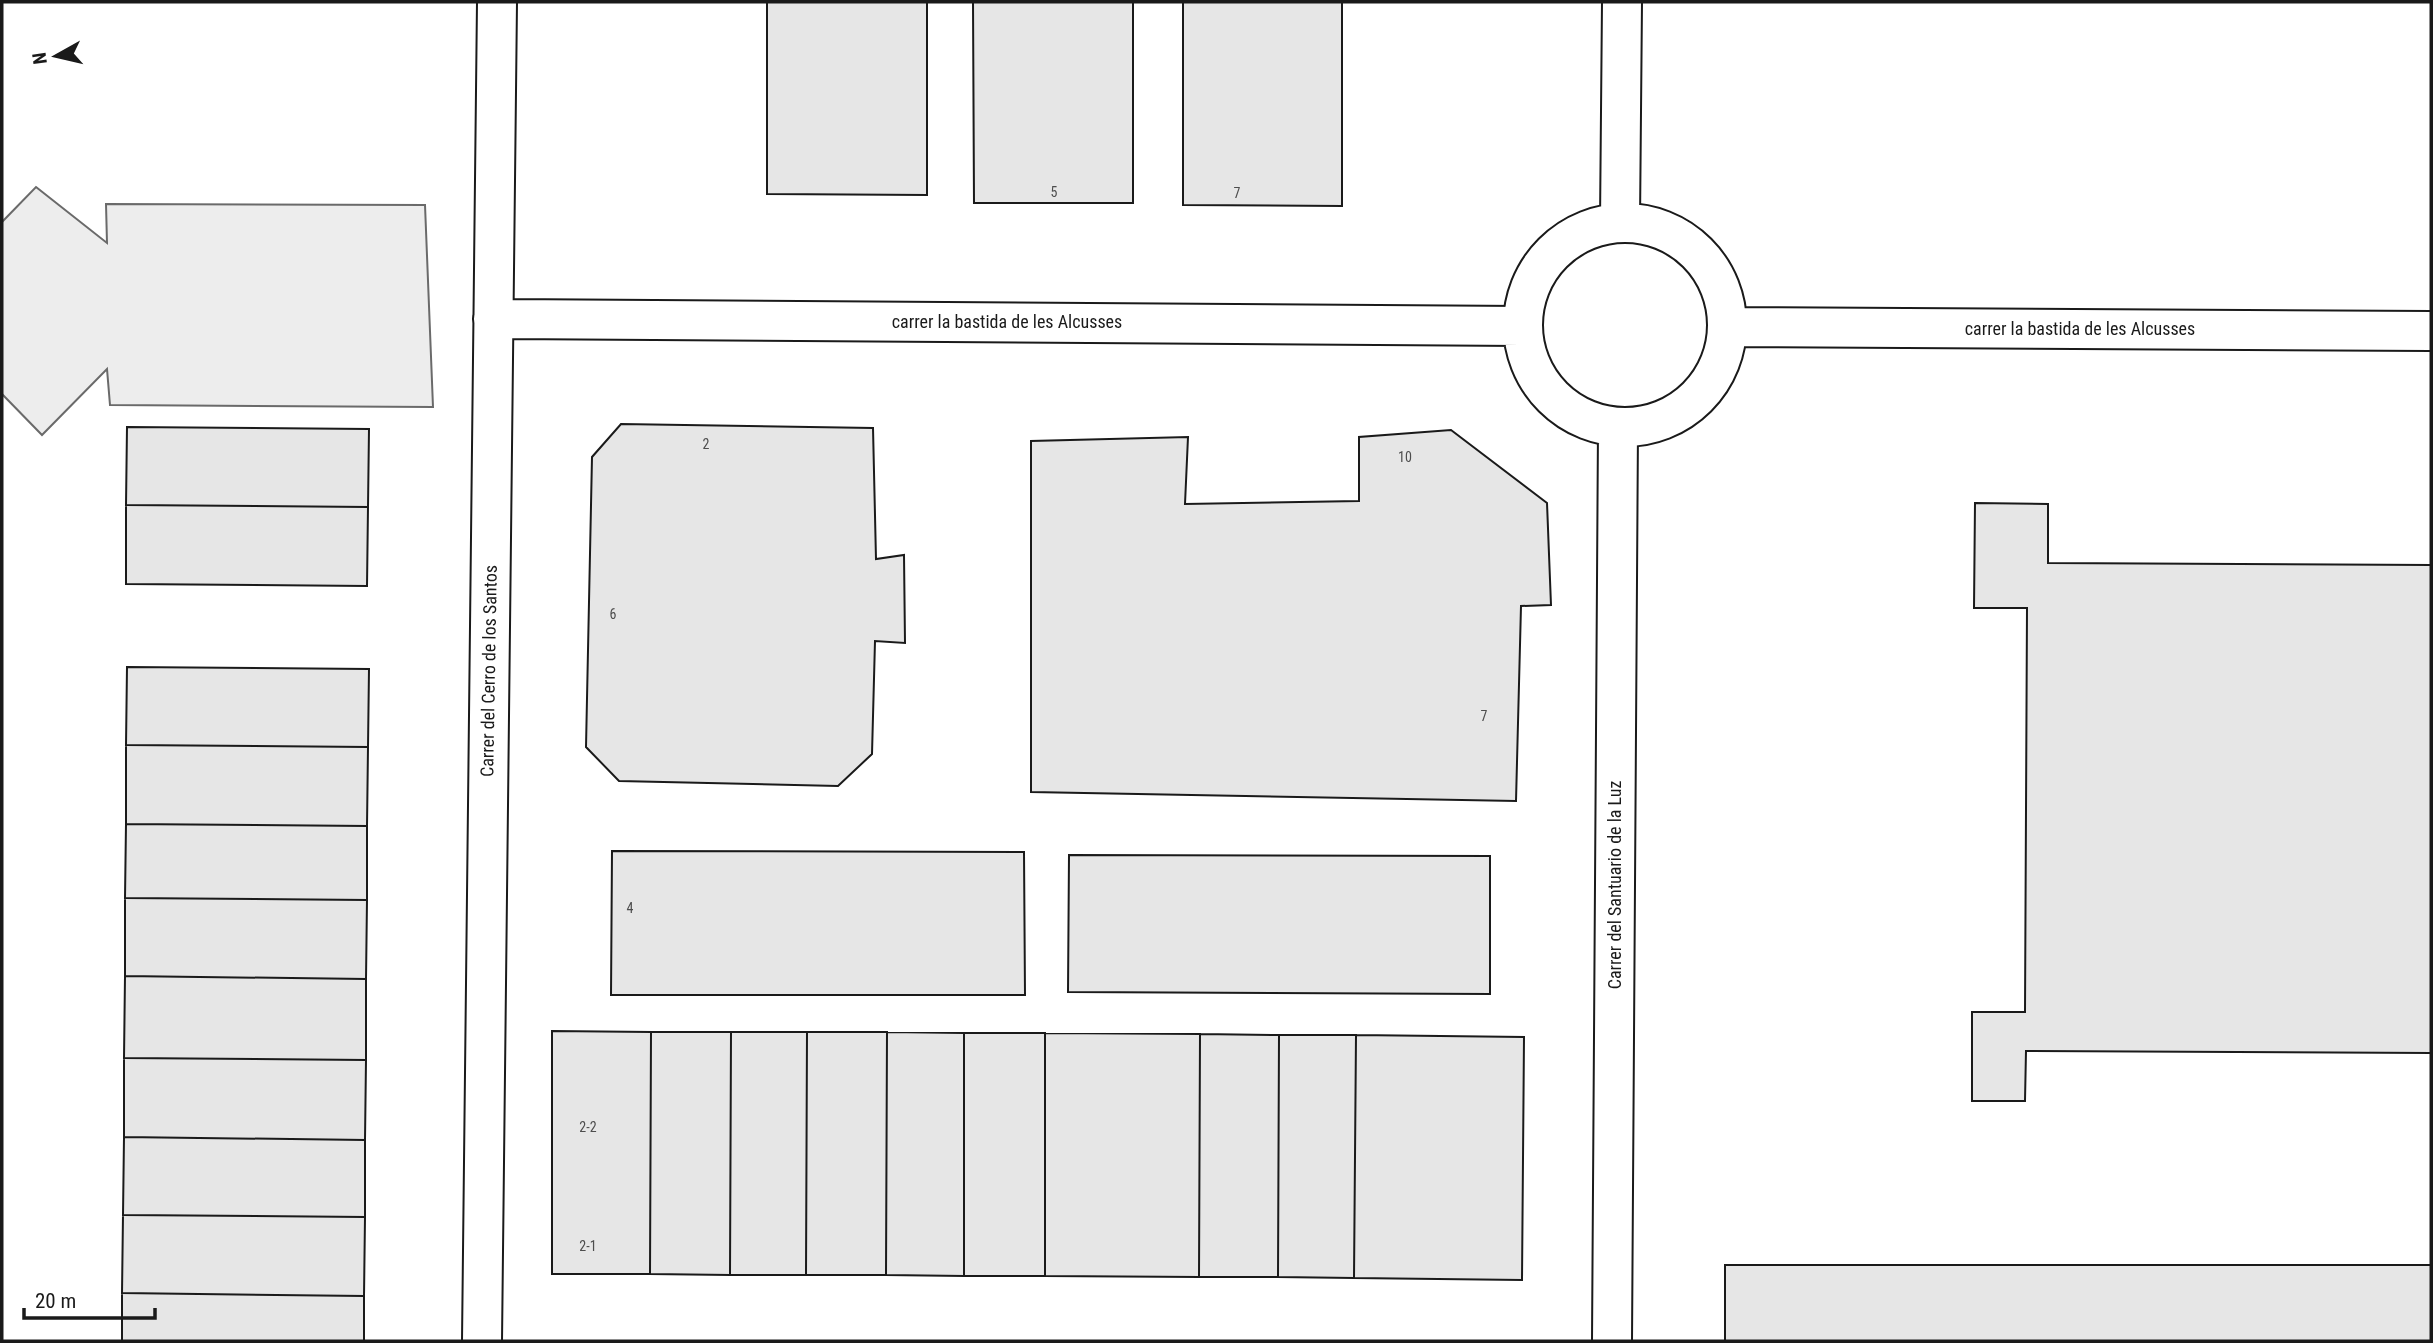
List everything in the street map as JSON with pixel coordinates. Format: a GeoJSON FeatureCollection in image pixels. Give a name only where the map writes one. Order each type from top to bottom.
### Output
{"type":"FeatureCollection","features":[{"type":"Feature","properties":{"kind":"street","name":"Carrer del Cerro de los Santos"},"geometry":{"type":"LineString","coordinates":[[482,1341],[497,2]]}},
{"type":"Feature","properties":{"kind":"street"},"geometry":{"type":"LineString","coordinates":[[1620,221],[1622,2]]}},
{"type":"Feature","properties":{"kind":"street"},"geometry":{"type":"LineString","coordinates":[[1620,221],[1660,228],[1697,250],[1719,283],[1728,327],[1721,362],[1703,392],[1667,419],[1618,428],[1594,424],[1567,411],[1533,372],[1521,326],[1528,288],[1546,257],[1582,230],[1620,221]]}},
{"type":"Feature","properties":{"kind":"street","name":"carrer la bastida de les Alcusses"},"geometry":{"type":"LineString","coordinates":[[494,319],[1521,326]]}},
{"type":"Feature","properties":{"kind":"street","name":"carrer la bastida de les Alcusses"},"geometry":{"type":"LineString","coordinates":[[1728,327],[2431,331]]}},
{"type":"Feature","properties":{"kind":"street","name":"Carrer del Santuario de la Luz"},"geometry":{"type":"LineString","coordinates":[[1612,1341],[1618,428]]}},
{"type":"Feature","properties":{"kind":"shaded area"},"geometry":{"type":"Polygon","coordinates":[[[36,187],[107,243],[106,204],[425,205],[433,407],[110,405],[107,369],[42,435],[2,394],[2,222],[36,187]]]}},
{"type":"Feature","properties":{"kind":"building"},"geometry":{"type":"Polygon","coordinates":[[[767,2],[927,2],[927,195],[767,194],[767,2]]]}},
{"type":"Feature","properties":{"kind":"building"},"geometry":{"type":"Polygon","coordinates":[[[973,2],[1133,2],[1133,203],[974,203],[973,2]]]}},
{"type":"Feature","properties":{"kind":"building"},"geometry":{"type":"Polygon","coordinates":[[[1183,2],[1342,2],[1342,206],[1183,205],[1183,2]]]}},
{"type":"Feature","properties":{"kind":"building"},"geometry":{"type":"Polygon","coordinates":[[[621,424],[873,428],[876,559],[904,555],[905,643],[875,641],[872,754],[838,786],[619,781],[586,747],[592,457],[621,424]]]}},
{"type":"Feature","properties":{"kind":"building"},"geometry":{"type":"Polygon","coordinates":[[[127,427],[369,429],[368,507],[126,505],[127,427]]]}},
{"type":"Feature","properties":{"kind":"building"},"geometry":{"type":"Polygon","coordinates":[[[1451,430],[1547,503],[1551,605],[1521,606],[1516,801],[1031,792],[1031,441],[1188,437],[1185,504],[1359,501],[1359,437],[1451,430]]]}},
{"type":"Feature","properties":{"kind":"building"},"geometry":{"type":"Polygon","coordinates":[[[1975,503],[2048,504],[2048,563],[2431,565],[2431,1053],[2026,1051],[2025,1101],[1972,1101],[1972,1012],[2025,1012],[2027,608],[1974,608],[1975,503]]]}},
{"type":"Feature","properties":{"kind":"building"},"geometry":{"type":"Polygon","coordinates":[[[126,505],[368,507],[367,586],[126,584],[126,505]]]}},
{"type":"Feature","properties":{"kind":"building"},"geometry":{"type":"Polygon","coordinates":[[[127,667],[369,669],[368,747],[126,745],[127,667]]]}},
{"type":"Feature","properties":{"kind":"building"},"geometry":{"type":"Polygon","coordinates":[[[126,745],[368,747],[367,826],[126,824],[126,745]]]}},
{"type":"Feature","properties":{"kind":"building"},"geometry":{"type":"Polygon","coordinates":[[[126,824],[367,826],[367,900],[125,898],[126,824]]]}},
{"type":"Feature","properties":{"kind":"building"},"geometry":{"type":"Polygon","coordinates":[[[612,851],[1024,852],[1025,995],[611,995],[612,851]]]}},
{"type":"Feature","properties":{"kind":"building"},"geometry":{"type":"Polygon","coordinates":[[[1069,855],[1490,856],[1490,994],[1068,992],[1069,855]]]}},
{"type":"Feature","properties":{"kind":"building"},"geometry":{"type":"Polygon","coordinates":[[[125,898],[367,900],[366,979],[125,976],[125,898]]]}},
{"type":"Feature","properties":{"kind":"building"},"geometry":{"type":"Polygon","coordinates":[[[125,976],[366,979],[366,1060],[124,1058],[125,976]]]}},
{"type":"Feature","properties":{"kind":"building"},"geometry":{"type":"Polygon","coordinates":[[[552,1031],[651,1032],[650,1274],[552,1274],[552,1031]]]}},
{"type":"Feature","properties":{"kind":"building"},"geometry":{"type":"Polygon","coordinates":[[[651,1032],[731,1032],[730,1275],[650,1274],[651,1032]]]}},
{"type":"Feature","properties":{"kind":"building"},"geometry":{"type":"Polygon","coordinates":[[[731,1032],[807,1032],[806,1275],[730,1275],[731,1032]]]}},
{"type":"Feature","properties":{"kind":"building"},"geometry":{"type":"Polygon","coordinates":[[[807,1032],[887,1032],[886,1275],[806,1275],[807,1032]]]}},
{"type":"Feature","properties":{"kind":"building"},"geometry":{"type":"Polygon","coordinates":[[[887,1032],[964,1033],[964,1276],[886,1275],[887,1032]]]}},
{"type":"Feature","properties":{"kind":"building"},"geometry":{"type":"Polygon","coordinates":[[[964,1033],[1045,1033],[1045,1276],[964,1276],[964,1033]]]}},
{"type":"Feature","properties":{"kind":"building"},"geometry":{"type":"Polygon","coordinates":[[[1045,1033],[1200,1034],[1199,1277],[1045,1276],[1045,1033]]]}},
{"type":"Feature","properties":{"kind":"building"},"geometry":{"type":"Polygon","coordinates":[[[1200,1034],[1279,1035],[1278,1277],[1199,1277],[1200,1034]]]}},
{"type":"Feature","properties":{"kind":"building"},"geometry":{"type":"Polygon","coordinates":[[[1279,1035],[1356,1035],[1354,1278],[1278,1277],[1279,1035]]]}},
{"type":"Feature","properties":{"kind":"building"},"geometry":{"type":"Polygon","coordinates":[[[1356,1035],[1524,1037],[1522,1280],[1354,1278],[1356,1035]]]}},
{"type":"Feature","properties":{"kind":"building"},"geometry":{"type":"Polygon","coordinates":[[[124,1058],[366,1060],[365,1140],[124,1137],[124,1058]]]}},
{"type":"Feature","properties":{"kind":"building"},"geometry":{"type":"Polygon","coordinates":[[[124,1137],[365,1140],[365,1217],[123,1215],[124,1137]]]}},
{"type":"Feature","properties":{"kind":"building"},"geometry":{"type":"Polygon","coordinates":[[[123,1215],[365,1217],[364,1296],[122,1293],[123,1215]]]}},
{"type":"Feature","properties":{"kind":"building"},"geometry":{"type":"Polygon","coordinates":[[[1725,1265],[2431,1265],[2431,1341],[1725,1341],[1725,1265]]]}},
{"type":"Feature","properties":{"kind":"building"},"geometry":{"type":"Polygon","coordinates":[[[122,1293],[364,1296],[364,1341],[122,1341],[122,1293]]]}}]}
